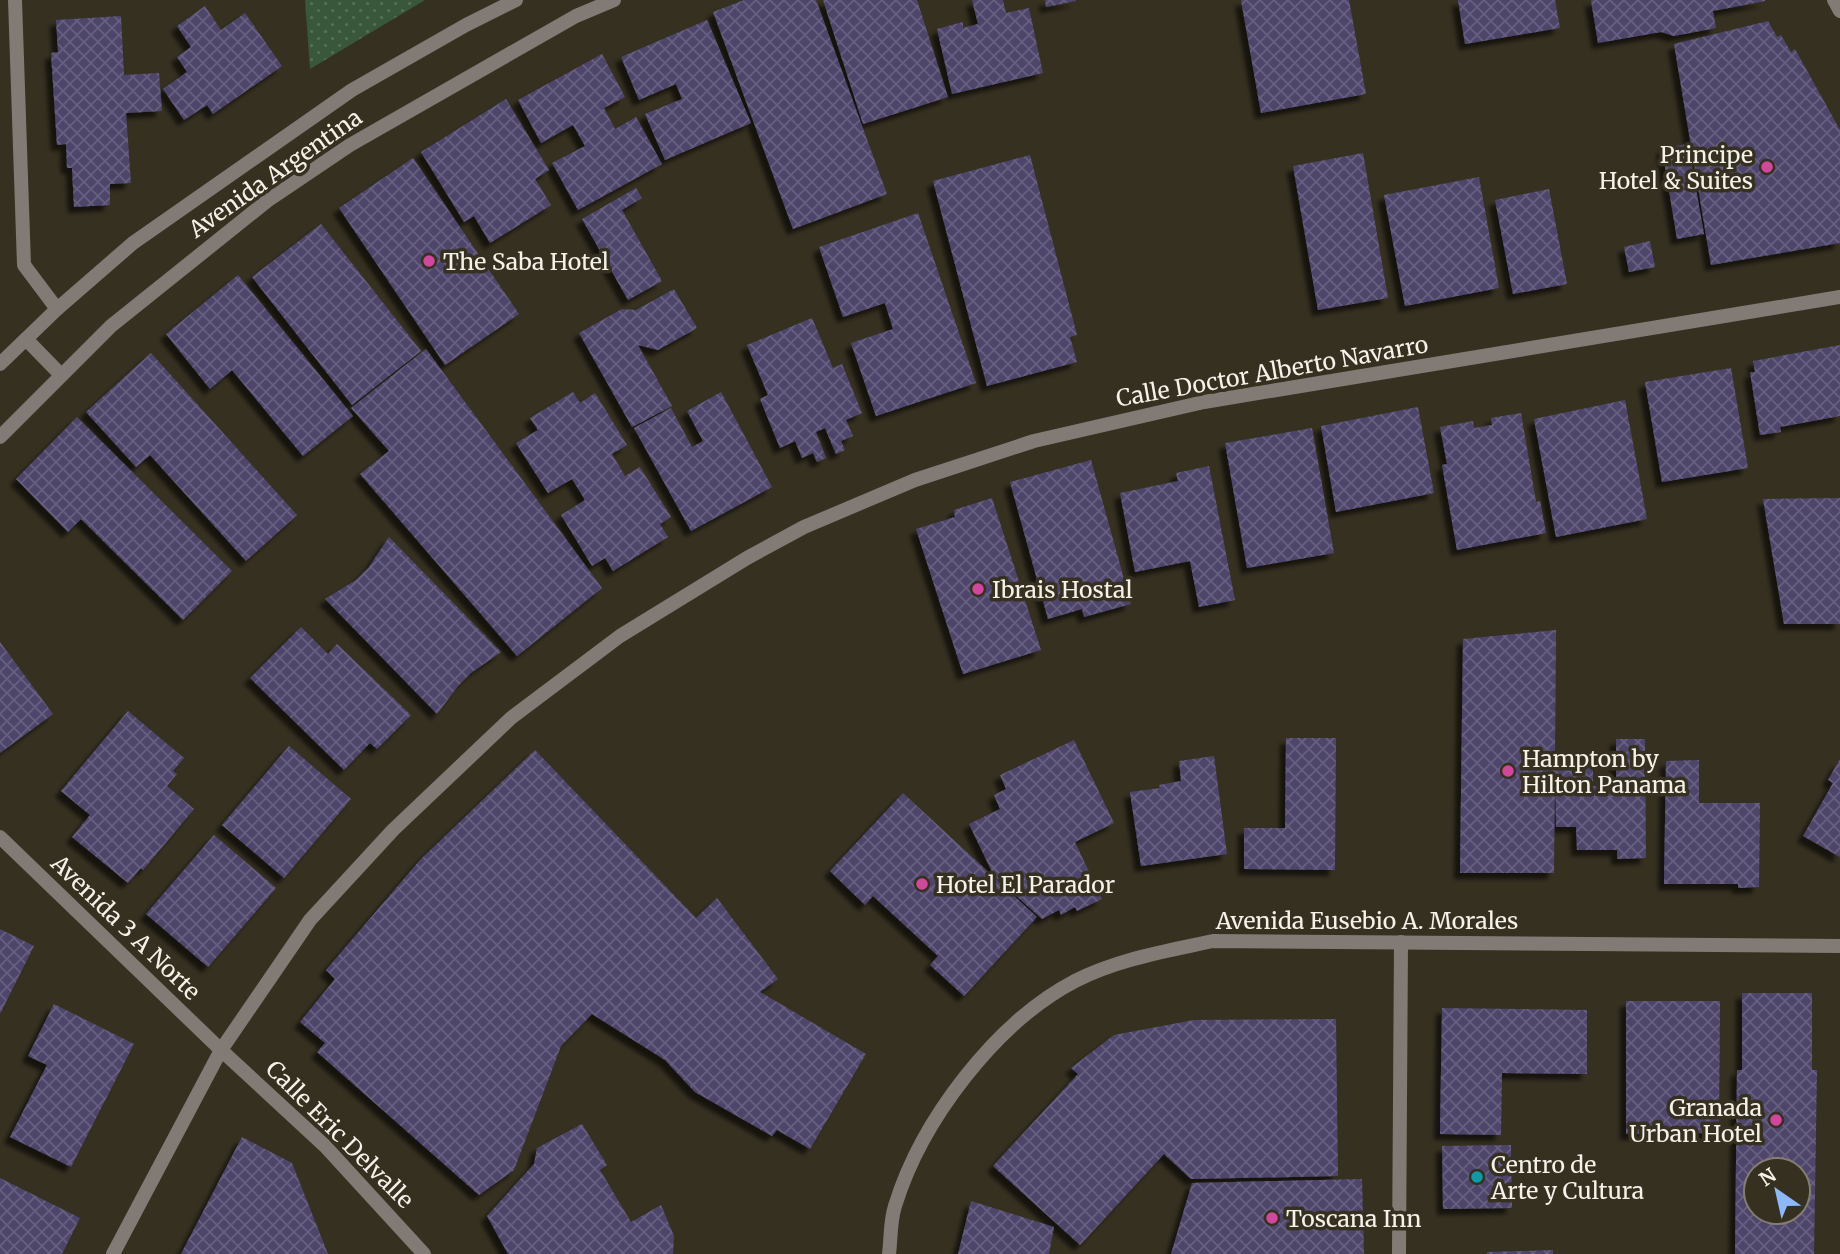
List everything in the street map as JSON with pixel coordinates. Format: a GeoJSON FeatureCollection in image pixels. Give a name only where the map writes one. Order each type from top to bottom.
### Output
{"type":"FeatureCollection","features":[{"type":"Feature","properties":{"kind":"street"},"geometry":{"type":"LineString","coordinates":[[15,0],[24,265],[57,309]]}},
{"type":"Feature","properties":{"kind":"street","name":"Avenida Argentina"},"geometry":{"type":"LineString","coordinates":[[0,364],[57,309],[133,243],[352,90],[516,0]]}},
{"type":"Feature","properties":{"kind":"street","name":"Avenida Argentina"},"geometry":{"type":"LineString","coordinates":[[0,437],[111,326],[267,201],[350,145],[576,16],[614,0]]}},
{"type":"Feature","properties":{"kind":"street"},"geometry":{"type":"LineString","coordinates":[[1834,0],[1840,11]]}},
{"type":"Feature","properties":{"kind":"street","name":"Calle Doctor Alberto Navarro"},"geometry":{"type":"LineString","coordinates":[[113,1254],[221,1050],[310,920],[393,830],[511,718],[620,636],[747,558],[804,527],[915,480],[1034,441],[1204,402],[1840,297]]}},
{"type":"Feature","properties":{"kind":"street"},"geometry":{"type":"LineString","coordinates":[[26,339],[61,375]]}},
{"type":"Feature","properties":{"kind":"street","name":"Avenida 3 A Norte"},"geometry":{"type":"LineString","coordinates":[[0,837],[221,1050]]}},
{"type":"Feature","properties":{"kind":"street","name":"Avenida Eusebio A. Morales"},"geometry":{"type":"LineString","coordinates":[[889,1254],[894,1208],[926,1132],[973,1066],[1023,1016],[1075,981],[1144,955],[1213,941],[1840,946]]}},
{"type":"Feature","properties":{"kind":"street"},"geometry":{"type":"LineString","coordinates":[[1399,1254],[1401,942]]}},
{"type":"Feature","properties":{"kind":"street","name":"Calle Eric Delvalle"},"geometry":{"type":"LineString","coordinates":[[221,1050],[325,1146],[424,1254]]}},
{"type":"Feature","properties":{"kind":"green space"},"geometry":{"type":"Polygon","coordinates":[[[305,0],[425,0],[310,69],[305,0]]]}},
{"type":"Feature","properties":{"kind":"building"},"geometry":{"type":"Polygon","coordinates":[[[744,0],[816,0],[887,194],[793,229],[713,12],[744,0]]]}},
{"type":"Feature","properties":{"kind":"building"},"geometry":{"type":"Polygon","coordinates":[[[823,0],[917,0],[948,97],[863,124],[823,0]]]}},
{"type":"Feature","properties":{"kind":"building"},"geometry":{"type":"Polygon","coordinates":[[[972,0],[1003,0],[1006,13],[1029,8],[1043,73],[952,94],[937,29],[963,22],[963,28],[978,24],[972,0]]]}},
{"type":"Feature","properties":{"kind":"building"},"geometry":{"type":"Polygon","coordinates":[[[1045,0],[1076,0],[1076,1],[1046,7],[1045,0]]]}},
{"type":"Feature","properties":{"kind":"building"},"geometry":{"type":"Polygon","coordinates":[[[1241,0],[1349,0],[1366,94],[1261,113],[1241,0]]]}},
{"type":"Feature","properties":{"kind":"building"},"geometry":{"type":"Polygon","coordinates":[[[1458,0],[1555,0],[1560,28],[1465,44],[1458,0]]]}},
{"type":"Feature","properties":{"kind":"building"},"geometry":{"type":"Polygon","coordinates":[[[1591,0],[1765,1],[1713,11],[1716,28],[1674,36],[1661,32],[1598,43],[1591,0]]]}},
{"type":"Feature","properties":{"kind":"building"},"geometry":{"type":"Polygon","coordinates":[[[205,6],[221,30],[245,13],[282,66],[213,114],[207,105],[184,120],[163,89],[187,72],[177,57],[191,47],[177,26],[205,6]]]}},
{"type":"Feature","properties":{"kind":"building"},"geometry":{"type":"Polygon","coordinates":[[[121,16],[124,75],[159,73],[162,111],[126,113],[131,183],[110,184],[110,205],[74,207],[72,168],[67,168],[66,144],[57,145],[51,53],[58,52],[56,20],[121,16]]]}},
{"type":"Feature","properties":{"kind":"building"},"geometry":{"type":"Polygon","coordinates":[[[707,20],[751,123],[665,160],[645,114],[682,99],[676,84],[639,100],[621,57],[707,20]]]}},
{"type":"Feature","properties":{"kind":"building","name":"Principe Hotel & Suites"},"geometry":{"type":"Polygon","coordinates":[[[1768,21],[1777,37],[1781,35],[1791,52],[1795,49],[1840,130],[1840,243],[1711,265],[1674,44],[1768,21]]]}},
{"type":"Feature","properties":{"kind":"building"},"geometry":{"type":"Polygon","coordinates":[[[602,54],[625,97],[604,108],[615,129],[636,117],[662,164],[578,210],[552,163],[585,146],[573,125],[541,143],[518,100],[602,54]]]}},
{"type":"Feature","properties":{"kind":"building"},"geometry":{"type":"Polygon","coordinates":[[[506,99],[549,170],[535,179],[551,205],[490,243],[474,216],[464,222],[421,152],[506,99]]]}},
{"type":"Feature","properties":{"kind":"building"},"geometry":{"type":"Polygon","coordinates":[[[1688,144],[1704,234],[1677,239],[1662,148],[1688,144]]]}},
{"type":"Feature","properties":{"kind":"building"},"geometry":{"type":"Polygon","coordinates":[[[1363,153],[1388,298],[1318,310],[1293,166],[1363,153]]]}},
{"type":"Feature","properties":{"kind":"building"},"geometry":{"type":"Polygon","coordinates":[[[1030,155],[1077,335],[1070,337],[1077,362],[987,386],[933,181],[1030,155]]]}},
{"type":"Feature","properties":{"kind":"building","name":"The Saba Hotel"},"geometry":{"type":"Polygon","coordinates":[[[413,158],[519,314],[445,365],[339,208],[413,158]]]}},
{"type":"Feature","properties":{"kind":"building"},"geometry":{"type":"Polygon","coordinates":[[[1479,177],[1499,288],[1405,306],[1384,195],[1479,177]]]}},
{"type":"Feature","properties":{"kind":"building"},"geometry":{"type":"Polygon","coordinates":[[[636,188],[642,198],[622,210],[662,281],[628,300],[582,219],[636,188]]]}},
{"type":"Feature","properties":{"kind":"building"},"geometry":{"type":"Polygon","coordinates":[[[1549,189],[1567,284],[1513,294],[1495,200],[1549,189]]]}},
{"type":"Feature","properties":{"kind":"building"},"geometry":{"type":"Polygon","coordinates":[[[918,213],[976,383],[876,416],[851,343],[893,329],[885,303],[843,317],[819,247],[918,213]]]}},
{"type":"Feature","properties":{"kind":"building"},"geometry":{"type":"Polygon","coordinates":[[[321,224],[421,351],[352,405],[252,277],[321,224]]]}},
{"type":"Feature","properties":{"kind":"building"},"geometry":{"type":"Polygon","coordinates":[[[1650,241],[1655,267],[1629,272],[1624,247],[1650,241]]]}},
{"type":"Feature","properties":{"kind":"building"},"geometry":{"type":"Polygon","coordinates":[[[238,275],[353,416],[303,456],[232,370],[210,389],[166,334],[238,275]]]}},
{"type":"Feature","properties":{"kind":"building"},"geometry":{"type":"Polygon","coordinates":[[[674,289],[697,328],[658,350],[638,345],[672,406],[632,427],[579,333],[622,309],[636,310],[674,289]]]}},
{"type":"Feature","properties":{"kind":"building"},"geometry":{"type":"Polygon","coordinates":[[[812,318],[833,368],[842,364],[862,413],[846,420],[853,436],[841,441],[845,450],[836,454],[825,428],[816,432],[826,458],[817,462],[813,453],[802,458],[795,441],[780,448],[760,399],[768,395],[747,345],[812,318]]]}},
{"type":"Feature","properties":{"kind":"building"},"geometry":{"type":"Polygon","coordinates":[[[1840,345],[1840,416],[1780,427],[1781,432],[1760,435],[1750,372],[1755,372],[1753,361],[1840,345]]]}},
{"type":"Feature","properties":{"kind":"building"},"geometry":{"type":"Polygon","coordinates":[[[426,349],[602,588],[517,656],[360,474],[389,451],[351,408],[426,349]]]}},
{"type":"Feature","properties":{"kind":"building"},"geometry":{"type":"Polygon","coordinates":[[[151,353],[297,515],[246,561],[150,455],[136,467],[86,412],[151,353]]]}},
{"type":"Feature","properties":{"kind":"building"},"geometry":{"type":"Polygon","coordinates":[[[1731,368],[1748,468],[1662,482],[1645,382],[1731,368]]]}},
{"type":"Feature","properties":{"kind":"building"},"geometry":{"type":"Polygon","coordinates":[[[573,392],[580,403],[595,393],[627,445],[612,454],[625,476],[640,467],[671,517],[660,524],[668,537],[613,571],[605,558],[592,566],[561,515],[585,500],[572,479],[548,493],[516,443],[538,430],[530,418],[573,392]]]}},
{"type":"Feature","properties":{"kind":"building"},"geometry":{"type":"Polygon","coordinates":[[[721,392],[772,487],[691,531],[634,428],[671,408],[692,447],[703,441],[687,411],[721,392]]]}},
{"type":"Feature","properties":{"kind":"building"},"geometry":{"type":"Polygon","coordinates":[[[1625,400],[1647,519],[1556,537],[1534,419],[1625,400]]]}},
{"type":"Feature","properties":{"kind":"building"},"geometry":{"type":"Polygon","coordinates":[[[1418,407],[1434,493],[1336,512],[1321,426],[1418,407]]]}},
{"type":"Feature","properties":{"kind":"building"},"geometry":{"type":"Polygon","coordinates":[[[1521,413],[1536,502],[1540,501],[1546,533],[1457,550],[1442,465],[1447,464],[1440,427],[1473,421],[1474,428],[1492,425],[1491,418],[1521,413]]]}},
{"type":"Feature","properties":{"kind":"building"},"geometry":{"type":"Polygon","coordinates":[[[77,417],[232,571],[183,620],[81,519],[68,532],[16,479],[77,417]]]}},
{"type":"Feature","properties":{"kind":"building"},"geometry":{"type":"Polygon","coordinates":[[[1312,428],[1334,553],[1247,568],[1225,443],[1312,428]]]}},
{"type":"Feature","properties":{"kind":"building"},"geometry":{"type":"Polygon","coordinates":[[[1091,460],[1131,604],[1084,617],[1082,609],[1048,619],[1010,482],[1091,460]]]}},
{"type":"Feature","properties":{"kind":"building"},"geometry":{"type":"Polygon","coordinates":[[[1209,466],[1235,600],[1199,607],[1190,561],[1135,572],[1120,493],[1178,481],[1176,473],[1209,466]]]}},
{"type":"Feature","properties":{"kind":"building","name":"Ibrais Hostal"},"geometry":{"type":"Polygon","coordinates":[[[992,498],[1041,650],[963,674],[916,529],[955,517],[954,510],[992,498]]]}},
{"type":"Feature","properties":{"kind":"building"},"geometry":{"type":"Polygon","coordinates":[[[1840,498],[1840,624],[1784,624],[1763,499],[1840,498]]]}},
{"type":"Feature","properties":{"kind":"building"},"geometry":{"type":"Polygon","coordinates":[[[389,537],[501,652],[471,673],[437,714],[325,599],[356,580],[369,567],[389,537]]]}},
{"type":"Feature","properties":{"kind":"building"},"geometry":{"type":"Polygon","coordinates":[[[301,627],[328,654],[337,644],[411,715],[377,749],[370,743],[344,770],[250,678],[301,627]]]}},
{"type":"Feature","properties":{"kind":"building","name":"Hampton by Hilton Panama"},"geometry":{"type":"Polygon","coordinates":[[[1556,630],[1555,755],[1593,754],[1593,786],[1616,786],[1616,739],[1645,739],[1646,858],[1617,859],[1617,850],[1577,850],[1576,827],[1556,827],[1555,767],[1554,873],[1460,873],[1463,639],[1556,630]]]}},
{"type":"Feature","properties":{"kind":"building"},"geometry":{"type":"Polygon","coordinates":[[[0,642],[53,714],[0,753],[0,642]]]}},
{"type":"Feature","properties":{"kind":"building"},"geometry":{"type":"Polygon","coordinates":[[[128,711],[184,758],[173,771],[177,774],[167,786],[194,809],[143,870],[141,868],[128,883],[72,837],[90,815],[61,791],[128,711]]]}},
{"type":"Feature","properties":{"kind":"building"},"geometry":{"type":"Polygon","coordinates":[[[1286,738],[1336,738],[1335,870],[1244,869],[1244,828],[1285,828],[1286,738]]]}},
{"type":"Feature","properties":{"kind":"building"},"geometry":{"type":"Polygon","coordinates":[[[1074,740],[1114,823],[1075,842],[1102,899],[1077,911],[1075,907],[1061,915],[1059,910],[1042,919],[994,876],[969,824],[1000,809],[994,795],[1006,789],[1000,775],[1074,740]]]}},
{"type":"Feature","properties":{"kind":"building"},"geometry":{"type":"Polygon","coordinates":[[[289,746],[351,799],[284,878],[222,825],[289,746]]]}},
{"type":"Feature","properties":{"kind":"building"},"geometry":{"type":"Polygon","coordinates":[[[535,750],[696,918],[717,898],[778,979],[760,992],[866,1054],[810,1149],[777,1130],[772,1136],[695,1092],[665,1060],[592,1014],[561,1046],[514,1170],[479,1195],[317,1052],[325,1043],[300,1022],[335,979],[326,970],[420,860],[535,750]]]}},
{"type":"Feature","properties":{"kind":"building"},"geometry":{"type":"Polygon","coordinates":[[[1214,756],[1227,854],[1141,866],[1130,792],[1160,788],[1159,785],[1181,781],[1179,761],[1214,756]]]}},
{"type":"Feature","properties":{"kind":"building"},"geometry":{"type":"Polygon","coordinates":[[[1840,759],[1840,857],[1803,836],[1833,783],[1828,780],[1840,759]]]}},
{"type":"Feature","properties":{"kind":"building"},"geometry":{"type":"Polygon","coordinates":[[[1699,760],[1699,803],[1760,803],[1759,887],[1738,888],[1738,884],[1664,884],[1666,761],[1699,760]]]}},
{"type":"Feature","properties":{"kind":"building","name":"Hotel El Parador"},"geometry":{"type":"Polygon","coordinates":[[[903,793],[1037,917],[964,996],[930,965],[938,956],[873,896],[865,905],[830,871],[903,793]]]}},
{"type":"Feature","properties":{"kind":"building"},"geometry":{"type":"Polygon","coordinates":[[[214,835],[276,888],[208,967],[146,914],[214,835]]]}},
{"type":"Feature","properties":{"kind":"building"},"geometry":{"type":"Polygon","coordinates":[[[0,929],[34,946],[0,1014],[0,929]]]}},
{"type":"Feature","properties":{"kind":"building","name":"Granada Urban Hotel"},"geometry":{"type":"Polygon","coordinates":[[[1742,993],[1812,993],[1812,1070],[1817,1070],[1814,1254],[1735,1254],[1737,1070],[1742,1070],[1742,993]]]}},
{"type":"Feature","properties":{"kind":"building"},"geometry":{"type":"Polygon","coordinates":[[[1626,1001],[1720,1001],[1719,1133],[1626,1134],[1626,1001]]]}},
{"type":"Feature","properties":{"kind":"building"},"geometry":{"type":"Polygon","coordinates":[[[54,1004],[134,1044],[71,1167],[10,1137],[47,1065],[28,1056],[54,1004]]]}},
{"type":"Feature","properties":{"kind":"building"},"geometry":{"type":"Polygon","coordinates":[[[1442,1008],[1587,1010],[1587,1074],[1502,1073],[1501,1135],[1440,1134],[1442,1008]]]}},
{"type":"Feature","properties":{"kind":"building"},"geometry":{"type":"Polygon","coordinates":[[[1336,1019],[1338,1176],[1191,1179],[1164,1154],[1080,1245],[993,1166],[1078,1074],[1071,1068],[1114,1035],[1194,1020],[1336,1019]]]}},
{"type":"Feature","properties":{"kind":"building"},"geometry":{"type":"Polygon","coordinates":[[[582,1124],[607,1165],[600,1170],[631,1222],[661,1205],[674,1236],[673,1254],[508,1254],[487,1216],[534,1164],[537,1148],[582,1124]]]}},
{"type":"Feature","properties":{"kind":"building"},"geometry":{"type":"Polygon","coordinates":[[[242,1137],[292,1163],[328,1254],[181,1254],[242,1137]]]}},
{"type":"Feature","properties":{"kind":"building","name":"Centro de Arte y Cultura"},"geometry":{"type":"Polygon","coordinates":[[[1511,1145],[1512,1208],[1443,1209],[1442,1146],[1511,1145]]]}},
{"type":"Feature","properties":{"kind":"building"},"geometry":{"type":"Polygon","coordinates":[[[0,1178],[80,1218],[62,1254],[0,1254],[0,1178]]]}},
{"type":"Feature","properties":{"kind":"building","name":"Toscana Inn"},"geometry":{"type":"Polygon","coordinates":[[[1362,1179],[1364,1254],[1171,1254],[1192,1183],[1362,1179]]]}},
{"type":"Feature","properties":{"kind":"building"},"geometry":{"type":"Polygon","coordinates":[[[971,1201],[1054,1227],[1049,1254],[958,1254],[971,1201]]]}},
{"type":"Feature","properties":{"kind":"building"},"geometry":{"type":"Polygon","coordinates":[[[1553,1250],[1553,1254],[1487,1254],[1487,1252],[1553,1250]]]}},
{"type":"Feature","properties":{"kind":"place","name":"Principe Hotel & Suites"},"geometry":{"type":"Point","coordinates":[1767,167]}},
{"type":"Feature","properties":{"kind":"place","name":"The Saba Hotel"},"geometry":{"type":"Point","coordinates":[429,261]}},
{"type":"Feature","properties":{"kind":"place","name":"Ibrais Hostal"},"geometry":{"type":"Point","coordinates":[978,589]}},
{"type":"Feature","properties":{"kind":"place","name":"Hampton by Hilton Panama"},"geometry":{"type":"Point","coordinates":[1508,771]}},
{"type":"Feature","properties":{"kind":"place","name":"Hotel El Parador"},"geometry":{"type":"Point","coordinates":[922,884]}},
{"type":"Feature","properties":{"kind":"place","name":"Granada Urban Hotel"},"geometry":{"type":"Point","coordinates":[1776,1120]}},
{"type":"Feature","properties":{"kind":"place","name":"Centro de Arte y Cultura"},"geometry":{"type":"Point","coordinates":[1477,1177]}},
{"type":"Feature","properties":{"kind":"place","name":"Toscana Inn"},"geometry":{"type":"Point","coordinates":[1272,1218]}}]}
